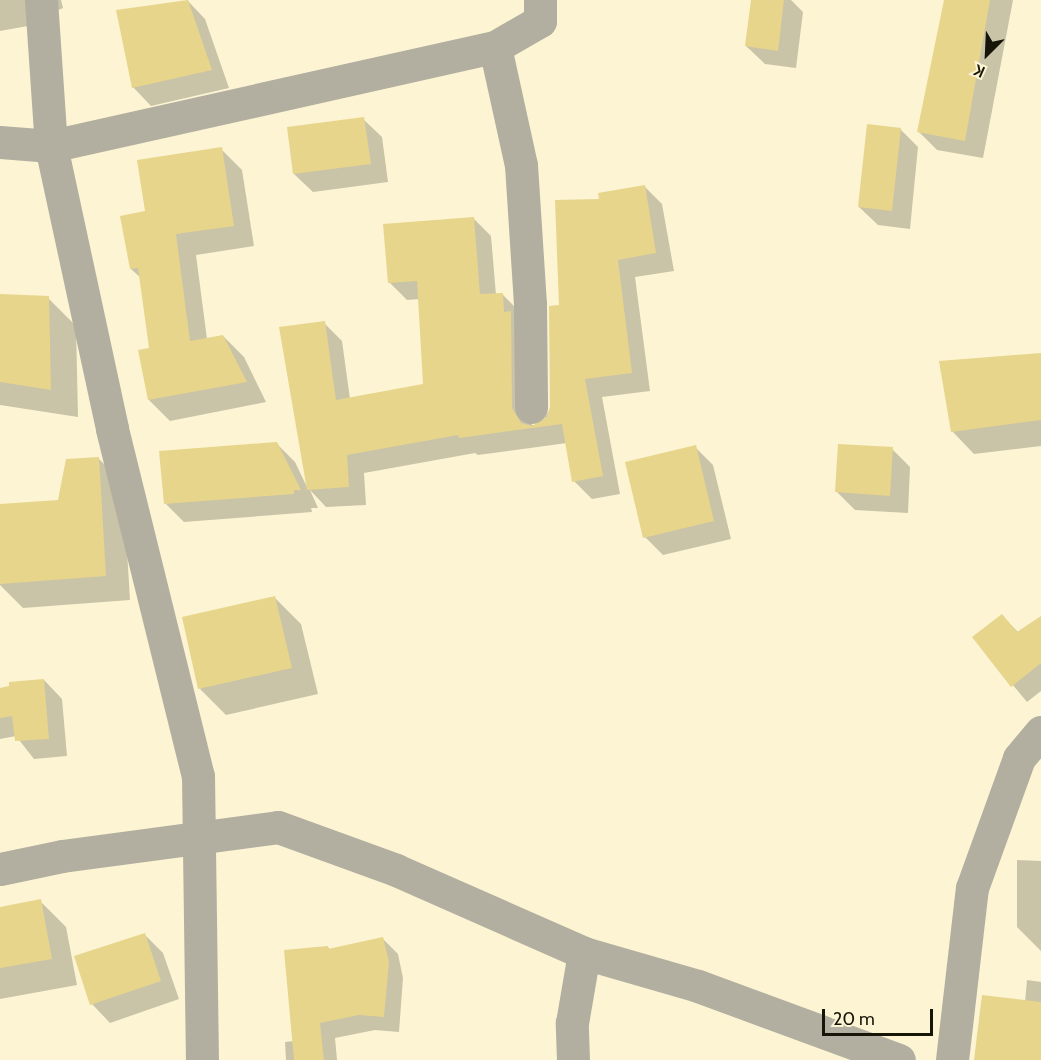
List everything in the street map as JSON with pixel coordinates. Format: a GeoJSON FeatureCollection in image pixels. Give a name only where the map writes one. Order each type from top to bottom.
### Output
{"type":"FeatureCollection","features":[{"type":"Feature","properties":{"kind":"street"},"geometry":{"type":"LineString","coordinates":[[41,0],[51,146],[112,429],[198,776],[202,1060]]}},
{"type":"Feature","properties":{"kind":"street"},"geometry":{"type":"LineString","coordinates":[[0,142],[51,146],[495,47],[540,21],[540,0]]}},
{"type":"Feature","properties":{"kind":"street"},"geometry":{"type":"LineString","coordinates":[[495,47],[521,165],[530,304],[531,407]]}},
{"type":"Feature","properties":{"kind":"street"},"geometry":{"type":"LineString","coordinates":[[951,1060],[972,888],[1019,758],[1041,732]]}},
{"type":"Feature","properties":{"kind":"street"},"geometry":{"type":"LineString","coordinates":[[0,869],[198,837],[278,827],[396,870],[584,953],[698,986],[899,1060]]}},
{"type":"Feature","properties":{"kind":"street"},"geometry":{"type":"LineString","coordinates":[[573,1060],[572,1023],[584,953]]}},
{"type":"Feature","properties":{"kind":"building"},"geometry":{"type":"Polygon","coordinates":[[[188,0],[212,70],[132,88],[116,10],[188,0]]]}},
{"type":"Feature","properties":{"kind":"building"},"geometry":{"type":"Polygon","coordinates":[[[751,0],[784,0],[778,51],[745,46],[751,0]]]}},
{"type":"Feature","properties":{"kind":"building"},"geometry":{"type":"Polygon","coordinates":[[[944,0],[990,0],[965,141],[917,132],[944,0]]]}},
{"type":"Feature","properties":{"kind":"building"},"geometry":{"type":"Polygon","coordinates":[[[364,117],[371,164],[293,174],[287,127],[364,117]]]}},
{"type":"Feature","properties":{"kind":"building"},"geometry":{"type":"Polygon","coordinates":[[[867,124],[901,128],[892,211],[858,207],[867,124]]]}},
{"type":"Feature","properties":{"kind":"building"},"geometry":{"type":"Polygon","coordinates":[[[222,147],[234,226],[176,234],[190,341],[223,335],[247,382],[148,400],[138,350],[149,348],[138,268],[130,269],[120,216],[145,211],[137,160],[222,147]]]}},
{"type":"Feature","properties":{"kind":"building"},"geometry":{"type":"Polygon","coordinates":[[[645,185],[656,253],[618,260],[632,373],[585,379],[603,476],[572,482],[562,424],[459,438],[458,435],[347,455],[349,487],[307,490],[279,327],[325,321],[336,400],[423,384],[417,281],[388,283],[383,224],[474,217],[480,294],[503,293],[504,312],[511,311],[512,408],[521,423],[532,426],[547,417],[550,407],[549,306],[559,305],[555,200],[599,199],[598,193],[645,185]]]}},
{"type":"Feature","properties":{"kind":"building"},"geometry":{"type":"Polygon","coordinates":[[[0,294],[49,296],[51,390],[0,382],[0,294]]]}},
{"type":"Feature","properties":{"kind":"building"},"geometry":{"type":"Polygon","coordinates":[[[1041,353],[1041,420],[951,432],[939,361],[1041,353]]]}},
{"type":"Feature","properties":{"kind":"building"},"geometry":{"type":"Polygon","coordinates":[[[277,442],[301,490],[294,490],[294,494],[164,504],[159,451],[277,442]]]}},
{"type":"Feature","properties":{"kind":"building"},"geometry":{"type":"Polygon","coordinates":[[[838,444],[893,447],[890,496],[835,492],[838,444]]]}},
{"type":"Feature","properties":{"kind":"building"},"geometry":{"type":"Polygon","coordinates":[[[696,445],[714,521],[643,538],[625,462],[696,445]]]}},
{"type":"Feature","properties":{"kind":"building"},"geometry":{"type":"Polygon","coordinates":[[[99,457],[106,576],[0,584],[0,504],[58,500],[66,459],[99,457]]]}},
{"type":"Feature","properties":{"kind":"building"},"geometry":{"type":"Polygon","coordinates":[[[275,596],[292,668],[198,689],[182,617],[275,596]]]}},
{"type":"Feature","properties":{"kind":"building"},"geometry":{"type":"Polygon","coordinates":[[[1002,614],[1017,632],[1041,616],[1041,663],[1011,687],[972,637],[1002,614]]]}},
{"type":"Feature","properties":{"kind":"building"},"geometry":{"type":"Polygon","coordinates":[[[44,679],[49,739],[15,741],[12,716],[0,718],[0,688],[9,686],[9,682],[44,679]]]}},
{"type":"Feature","properties":{"kind":"building"},"geometry":{"type":"Polygon","coordinates":[[[41,899],[52,959],[0,968],[0,907],[41,899]]]}},
{"type":"Feature","properties":{"kind":"building"},"geometry":{"type":"Polygon","coordinates":[[[145,933],[161,981],[90,1005],[74,956],[145,933]]]}},
{"type":"Feature","properties":{"kind":"building"},"geometry":{"type":"Polygon","coordinates":[[[383,937],[389,962],[384,1017],[359,1015],[320,1023],[324,1060],[294,1060],[284,950],[328,946],[328,949],[383,937]]]}},
{"type":"Feature","properties":{"kind":"building"},"geometry":{"type":"Polygon","coordinates":[[[982,995],[1041,1002],[1041,1060],[974,1060],[982,995]]]}}]}
